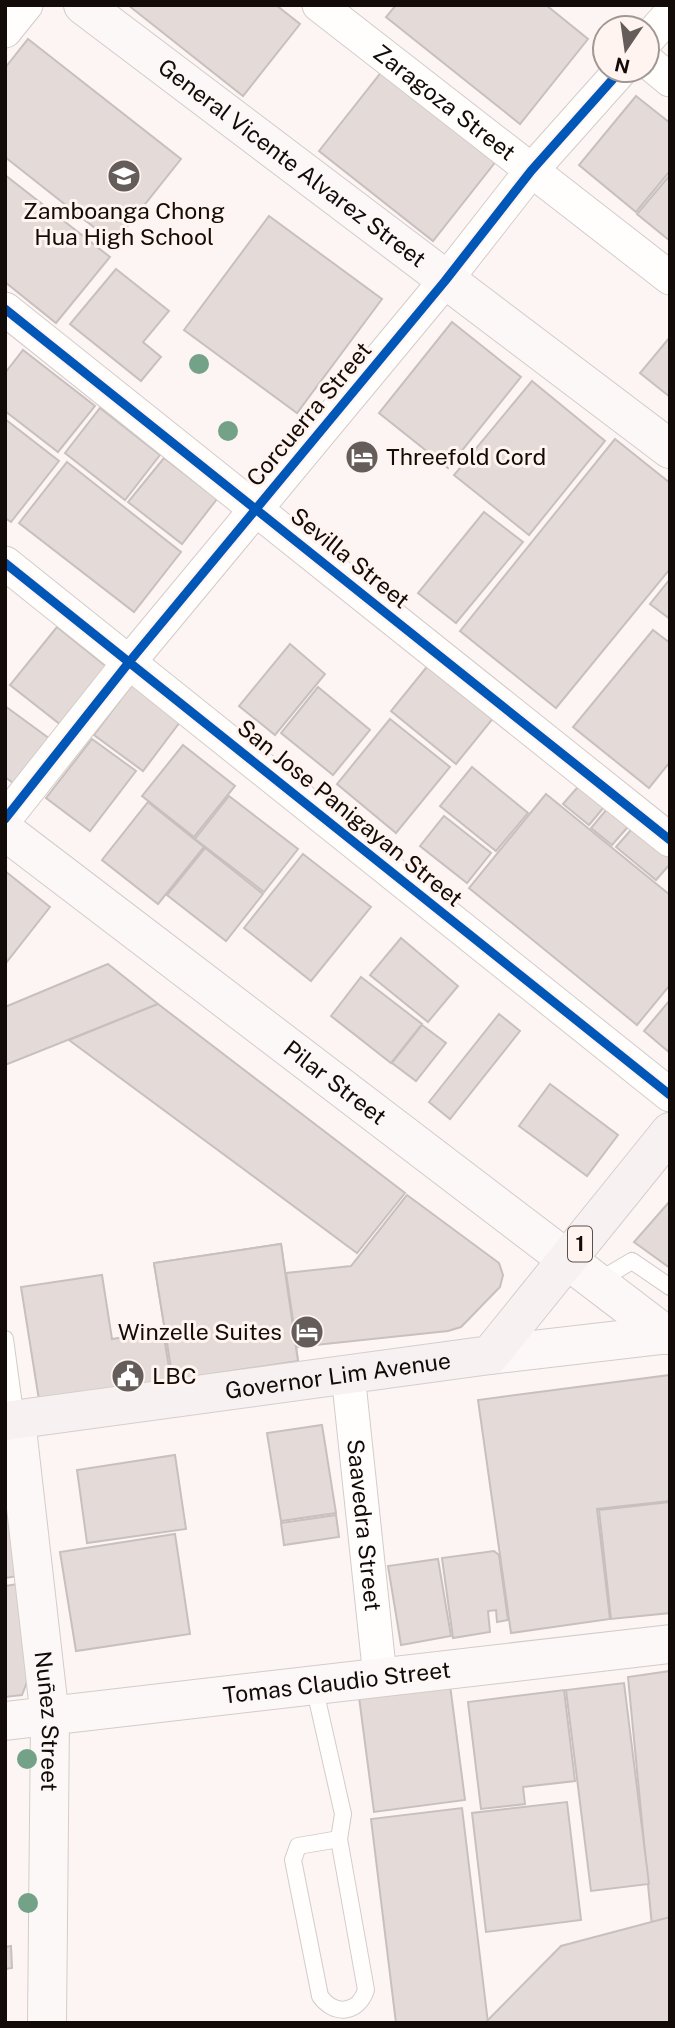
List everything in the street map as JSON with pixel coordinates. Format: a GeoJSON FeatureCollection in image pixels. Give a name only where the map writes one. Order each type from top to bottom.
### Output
{"type":"FeatureCollection","features":[{"type":"Feature","properties":{"kind":"main road","name":"1"},"geometry":{"type":"LineString","coordinates":[[490,1355],[582,1270],[670,1132]]}},
{"type":"Feature","properties":{"kind":"main road","name":"Governor Lim Avenue"},"geometry":{"type":"LineString","coordinates":[[10,1420],[490,1355]]}},
{"type":"Feature","properties":{"kind":"street"},"geometry":{"type":"LineString","coordinates":[[5,31],[26,5]]}},
{"type":"Feature","properties":{"kind":"street","name":"General Vicente Alvarez Street"},"geometry":{"type":"LineString","coordinates":[[83,5],[670,449]]}},
{"type":"Feature","properties":{"kind":"street","name":"Zaragoza Street"},"geometry":{"type":"LineString","coordinates":[[319,5],[670,278]]}},
{"type":"Feature","properties":{"kind":"street","name":"Corcuerra Street"},"geometry":{"type":"LineString","coordinates":[[5,819],[130,661],[445,281],[531,171],[609,84]]}},
{"type":"Feature","properties":{"kind":"street","name":"Sevilla Street"},"geometry":{"type":"LineString","coordinates":[[5,309],[670,840]]}},
{"type":"Feature","properties":{"kind":"street","name":"San Jose Panigayan Street"},"geometry":{"type":"LineString","coordinates":[[5,563],[670,1095]]}},
{"type":"Feature","properties":{"kind":"street","name":"Pilar Street"},"geometry":{"type":"LineString","coordinates":[[5,831],[668,1335]]}},
{"type":"Feature","properties":{"kind":"street","name":"Governor Lim Avenue"},"geometry":{"type":"LineString","coordinates":[[490,1355],[668,1335]]}},
{"type":"Feature","properties":{"kind":"street","name":"Saavedra Street"},"geometry":{"type":"LineString","coordinates":[[348,1374],[380,1677]]}},
{"type":"Feature","properties":{"kind":"street","name":"Nuñez Street"},"geometry":{"type":"LineString","coordinates":[[10,1420],[50,1718],[47,2023]]}},
{"type":"Feature","properties":{"kind":"street","name":"Tomas Claudio Street"},"geometry":{"type":"LineString","coordinates":[[5,1721],[50,1718],[670,1644]]}},
{"type":"Feature","properties":{"kind":"lane"},"geometry":{"type":"LineString","coordinates":[[582,1270],[632,1261],[670,1287]]}},
{"type":"Feature","properties":{"kind":"lane"},"geometry":{"type":"LineString","coordinates":[[5,1339],[10,1420]]}},
{"type":"Feature","properties":{"kind":"lane"},"geometry":{"type":"LineString","coordinates":[[314,1685],[343,1814],[339,1839],[366,1990],[362,2001],[352,2008],[337,2010],[326,2004],[320,1996],[293,1860],[298,1846],[339,1839]]}},
{"type":"Feature","properties":{"kind":"building"},"geometry":{"type":"Polygon","coordinates":[[[128,5],[276,5],[300,24],[243,96],[128,5]]]}},
{"type":"Feature","properties":{"kind":"building"},"geometry":{"type":"Polygon","coordinates":[[[396,5],[546,5],[588,39],[520,124],[386,17],[396,5]]]}},
{"type":"Feature","properties":{"kind":"building"},"geometry":{"type":"Polygon","coordinates":[[[28,39],[181,159],[114,243],[5,157],[5,68],[28,39]]]}},
{"type":"Feature","properties":{"kind":"building"},"geometry":{"type":"Polygon","coordinates":[[[383,70],[497,160],[433,241],[319,151],[383,70]]]}},
{"type":"Feature","properties":{"kind":"building"},"geometry":{"type":"Polygon","coordinates":[[[636,96],[670,123],[670,171],[636,212],[579,165],[636,96]]]}},
{"type":"Feature","properties":{"kind":"building"},"geometry":{"type":"Polygon","coordinates":[[[5,175],[110,257],[56,323],[5,282],[5,175]]]}},
{"type":"Feature","properties":{"kind":"building"},"geometry":{"type":"Polygon","coordinates":[[[670,175],[670,241],[637,214],[670,175]]]}},
{"type":"Feature","properties":{"kind":"building"},"geometry":{"type":"Polygon","coordinates":[[[269,216],[382,299],[297,413],[184,330],[269,216]]]}},
{"type":"Feature","properties":{"kind":"building"},"geometry":{"type":"Polygon","coordinates":[[[116,269],[169,311],[143,342],[161,357],[141,381],[70,324],[116,269]]]}},
{"type":"Feature","properties":{"kind":"building"},"geometry":{"type":"Polygon","coordinates":[[[452,322],[521,377],[448,468],[379,413],[452,322]]]}},
{"type":"Feature","properties":{"kind":"building"},"geometry":{"type":"Polygon","coordinates":[[[670,337],[670,397],[640,373],[670,337]]]}},
{"type":"Feature","properties":{"kind":"building"},"geometry":{"type":"Polygon","coordinates":[[[23,350],[95,406],[58,452],[5,411],[5,373],[23,350]]]}},
{"type":"Feature","properties":{"kind":"building"},"geometry":{"type":"Polygon","coordinates":[[[532,381],[605,441],[529,535],[454,475],[532,381]]]}},
{"type":"Feature","properties":{"kind":"building"},"geometry":{"type":"Polygon","coordinates":[[[100,408],[160,455],[125,500],[65,453],[100,408]]]}},
{"type":"Feature","properties":{"kind":"building"},"geometry":{"type":"Polygon","coordinates":[[[5,419],[59,461],[11,522],[5,518],[5,419]]]}},
{"type":"Feature","properties":{"kind":"building"},"geometry":{"type":"Polygon","coordinates":[[[615,439],[670,483],[670,569],[556,708],[460,631],[615,439]]]}},
{"type":"Feature","properties":{"kind":"building"},"geometry":{"type":"Polygon","coordinates":[[[164,458],[217,499],[182,544],[128,502],[164,458]]]}},
{"type":"Feature","properties":{"kind":"building"},"geometry":{"type":"Polygon","coordinates":[[[67,462],[181,552],[134,612],[19,523],[67,462]]]}},
{"type":"Feature","properties":{"kind":"building"},"geometry":{"type":"Polygon","coordinates":[[[484,512],[523,542],[456,623],[418,593],[484,512]]]}},
{"type":"Feature","properties":{"kind":"building"},"geometry":{"type":"Polygon","coordinates":[[[670,579],[670,619],[650,604],[670,579]]]}},
{"type":"Feature","properties":{"kind":"building"},"geometry":{"type":"Polygon","coordinates":[[[57,627],[107,667],[61,725],[10,685],[57,627]]]}},
{"type":"Feature","properties":{"kind":"building"},"geometry":{"type":"Polygon","coordinates":[[[653,630],[670,643],[670,762],[649,788],[573,727],[653,630]]]}},
{"type":"Feature","properties":{"kind":"building"},"geometry":{"type":"Polygon","coordinates":[[[290,644],[325,674],[275,735],[239,706],[290,644]]]}},
{"type":"Feature","properties":{"kind":"building"},"geometry":{"type":"Polygon","coordinates":[[[430,663],[495,716],[456,764],[391,711],[430,663]]]}},
{"type":"Feature","properties":{"kind":"building"},"geometry":{"type":"Polygon","coordinates":[[[134,682],[183,718],[143,771],[94,735],[134,682]]]}},
{"type":"Feature","properties":{"kind":"building"},"geometry":{"type":"Polygon","coordinates":[[[318,687],[370,730],[333,775],[281,733],[318,687]]]}},
{"type":"Feature","properties":{"kind":"building"},"geometry":{"type":"Polygon","coordinates":[[[5,706],[50,739],[16,785],[5,777],[5,706]]]}},
{"type":"Feature","properties":{"kind":"building"},"geometry":{"type":"Polygon","coordinates":[[[390,719],[450,767],[396,833],[337,784],[390,719]]]}},
{"type":"Feature","properties":{"kind":"building"},"geometry":{"type":"Polygon","coordinates":[[[92,739],[136,771],[90,831],[46,798],[92,739]]]}},
{"type":"Feature","properties":{"kind":"building"},"geometry":{"type":"Polygon","coordinates":[[[183,745],[235,786],[194,837],[142,796],[183,745]]]}},
{"type":"Feature","properties":{"kind":"building"},"geometry":{"type":"Polygon","coordinates":[[[472,767],[528,813],[496,851],[440,806],[472,767]]]}},
{"type":"Feature","properties":{"kind":"building"},"geometry":{"type":"Polygon","coordinates":[[[584,780],[609,801],[589,825],[563,804],[584,780]]]}},
{"type":"Feature","properties":{"kind":"building"},"geometry":{"type":"Polygon","coordinates":[[[546,794],[670,895],[670,985],[637,1025],[469,888],[546,794]]]}},
{"type":"Feature","properties":{"kind":"building"},"geometry":{"type":"Polygon","coordinates":[[[229,796],[298,849],[264,892],[195,839],[229,796]]]}},
{"type":"Feature","properties":{"kind":"building"},"geometry":{"type":"Polygon","coordinates":[[[148,802],[204,847],[158,904],[102,860],[148,802]]]}},
{"type":"Feature","properties":{"kind":"building"},"geometry":{"type":"Polygon","coordinates":[[[612,803],[633,821],[612,845],[591,828],[612,803]]]}},
{"type":"Feature","properties":{"kind":"building"},"geometry":{"type":"Polygon","coordinates":[[[444,816],[491,853],[467,883],[420,846],[444,816]]]}},
{"type":"Feature","properties":{"kind":"building"},"geometry":{"type":"Polygon","coordinates":[[[637,823],[670,850],[670,864],[656,880],[616,847],[637,823]]]}},
{"type":"Feature","properties":{"kind":"building"},"geometry":{"type":"Polygon","coordinates":[[[205,848],[263,894],[226,941],[167,895],[205,848]]]}},
{"type":"Feature","properties":{"kind":"building"},"geometry":{"type":"Polygon","coordinates":[[[303,854],[371,907],[311,981],[244,928],[303,854]]]}},
{"type":"Feature","properties":{"kind":"building"},"geometry":{"type":"Polygon","coordinates":[[[5,871],[50,907],[6,963],[5,962],[5,871]]]}},
{"type":"Feature","properties":{"kind":"building"},"geometry":{"type":"Polygon","coordinates":[[[401,938],[458,986],[428,1022],[370,975],[401,938]]]}},
{"type":"Feature","properties":{"kind":"building"},"geometry":{"type":"Polygon","coordinates":[[[108,964],[158,1004],[5,1065],[5,1007],[108,964]]]}},
{"type":"Feature","properties":{"kind":"building"},"geometry":{"type":"Polygon","coordinates":[[[361,977],[422,1024],[391,1063],[331,1016],[361,977]]]}},
{"type":"Feature","properties":{"kind":"building"},"geometry":{"type":"Polygon","coordinates":[[[670,1000],[670,1053],[644,1031],[670,1000]]]}},
{"type":"Feature","properties":{"kind":"building"},"geometry":{"type":"Polygon","coordinates":[[[158,1004],[405,1193],[357,1253],[69,1040],[158,1004]]]}},
{"type":"Feature","properties":{"kind":"building"},"geometry":{"type":"Polygon","coordinates":[[[499,1014],[520,1031],[450,1119],[429,1102],[499,1014]]]}},
{"type":"Feature","properties":{"kind":"building"},"geometry":{"type":"Polygon","coordinates":[[[422,1025],[446,1043],[416,1081],[392,1063],[422,1025]]]}},
{"type":"Feature","properties":{"kind":"building"},"geometry":{"type":"Polygon","coordinates":[[[550,1084],[618,1135],[587,1176],[519,1126],[550,1084]]]}},
{"type":"Feature","properties":{"kind":"building"},"geometry":{"type":"Polygon","coordinates":[[[407,1195],[499,1263],[503,1275],[500,1287],[461,1327],[448,1331],[297,1347],[286,1273],[351,1266],[407,1195]]]}},
{"type":"Feature","properties":{"kind":"building"},"geometry":{"type":"Polygon","coordinates":[[[670,1201],[670,1268],[634,1242],[670,1201]]]}},
{"type":"Feature","properties":{"kind":"building"},"geometry":{"type":"Polygon","coordinates":[[[281,1244],[298,1361],[173,1380],[154,1263],[281,1244]],[[227,1297],[216,1298],[220,1330],[231,1329],[227,1297]]]}},
{"type":"Feature","properties":{"kind":"building"},"geometry":{"type":"Polygon","coordinates":[[[281,1244],[298,1361],[173,1380],[154,1263],[281,1244]]]}},
{"type":"Feature","properties":{"kind":"building"},"geometry":{"type":"Polygon","coordinates":[[[102,1275],[112,1339],[163,1331],[171,1380],[39,1400],[21,1287],[102,1275]]]}},
{"type":"Feature","properties":{"kind":"building"},"geometry":{"type":"Polygon","coordinates":[[[670,1375],[670,1501],[597,1509],[610,1619],[511,1633],[478,1400],[670,1375]]]}},
{"type":"Feature","properties":{"kind":"building"},"geometry":{"type":"Polygon","coordinates":[[[322,1425],[336,1513],[281,1521],[267,1433],[322,1425]]]}},
{"type":"Feature","properties":{"kind":"building"},"geometry":{"type":"Polygon","coordinates":[[[175,1455],[186,1529],[87,1543],[77,1470],[175,1455]]]}},
{"type":"Feature","properties":{"kind":"building"},"geometry":{"type":"Polygon","coordinates":[[[5,1495],[18,1576],[5,1578],[5,1495]]]}},
{"type":"Feature","properties":{"kind":"building"},"geometry":{"type":"Polygon","coordinates":[[[670,1502],[670,1613],[611,1619],[599,1510],[670,1502]]]}},
{"type":"Feature","properties":{"kind":"building"},"geometry":{"type":"Polygon","coordinates":[[[336,1515],[339,1537],[284,1545],[281,1523],[336,1515]]]}},
{"type":"Feature","properties":{"kind":"building"},"geometry":{"type":"Polygon","coordinates":[[[175,1534],[190,1634],[76,1651],[60,1552],[175,1534]]]}},
{"type":"Feature","properties":{"kind":"building"},"geometry":{"type":"Polygon","coordinates":[[[494,1551],[499,1555],[508,1620],[497,1622],[496,1610],[488,1611],[490,1632],[453,1638],[442,1558],[494,1551]]]}},
{"type":"Feature","properties":{"kind":"building"},"geometry":{"type":"Polygon","coordinates":[[[438,1559],[451,1636],[401,1645],[388,1566],[438,1559]]]}},
{"type":"Feature","properties":{"kind":"building"},"geometry":{"type":"Polygon","coordinates":[[[18,1584],[30,1674],[22,1695],[5,1697],[5,1586],[18,1584]]]}},
{"type":"Feature","properties":{"kind":"building"},"geometry":{"type":"Polygon","coordinates":[[[670,1671],[670,1921],[652,1926],[628,1677],[670,1671]]]}},
{"type":"Feature","properties":{"kind":"building"},"geometry":{"type":"Polygon","coordinates":[[[624,1683],[649,1884],[591,1891],[566,1690],[624,1683]]]}},
{"type":"Feature","properties":{"kind":"building"},"geometry":{"type":"Polygon","coordinates":[[[450,1685],[465,1800],[374,1812],[359,1697],[450,1685]]]}},
{"type":"Feature","properties":{"kind":"building"},"geometry":{"type":"Polygon","coordinates":[[[564,1690],[575,1781],[523,1787],[525,1804],[481,1809],[468,1702],[564,1690]]]}},
{"type":"Feature","properties":{"kind":"building"},"geometry":{"type":"Polygon","coordinates":[[[567,1802],[581,1920],[486,1932],[472,1813],[567,1802]]]}},
{"type":"Feature","properties":{"kind":"building"},"geometry":{"type":"Polygon","coordinates":[[[462,1808],[488,2023],[396,2023],[371,1819],[462,1808]]]}},
{"type":"Feature","properties":{"kind":"building"},"geometry":{"type":"Polygon","coordinates":[[[670,1917],[670,2023],[485,2023],[561,1946],[670,1917]]]}},
{"type":"Feature","properties":{"kind":"building"},"geometry":{"type":"Polygon","coordinates":[[[11,1946],[12,1968],[5,1969],[5,1947],[11,1946]]]}},
{"type":"Feature","properties":{"kind":"cycle path"},"geometry":{"type":"LineString","coordinates":[[5,819],[130,661],[445,281],[531,171],[609,84]]}},
{"type":"Feature","properties":{"kind":"cycle path"},"geometry":{"type":"LineString","coordinates":[[5,309],[670,840]]}},
{"type":"Feature","properties":{"kind":"cycle path"},"geometry":{"type":"LineString","coordinates":[[5,563],[670,1095]]}},
{"type":"Feature","properties":{"kind":"place","name":"Zamboanga Chong Hua High School"},"geometry":{"type":"Point","coordinates":[124,176]}},
{"type":"Feature","properties":{"kind":"place","name":"Threefold Cord"},"geometry":{"type":"Point","coordinates":[362,457]}},
{"type":"Feature","properties":{"kind":"place","name":"Winzelle Suites"},"geometry":{"type":"Point","coordinates":[307,1332]}},
{"type":"Feature","properties":{"kind":"place","name":"LBC"},"geometry":{"type":"Point","coordinates":[128,1376]}}]}
